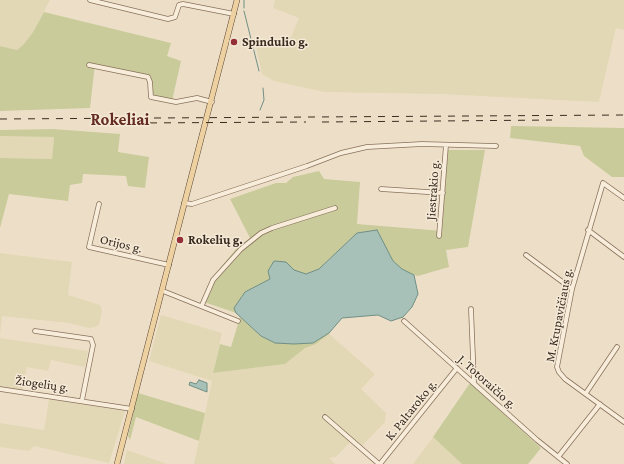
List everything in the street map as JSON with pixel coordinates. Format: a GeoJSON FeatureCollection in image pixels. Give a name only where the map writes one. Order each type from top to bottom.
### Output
{"type":"FeatureCollection","features":[{"type":"Feature","properties":{"kind":"main road"},"geometry":{"type":"LineString","coordinates":[[117,464],[163,291],[184,203],[212,102],[237,0]]}},
{"type":"Feature","properties":{"kind":"street"},"geometry":{"type":"LineString","coordinates":[[90,0],[168,19],[175,17],[179,5],[183,4],[234,14]]}},
{"type":"Feature","properties":{"kind":"street"},"geometry":{"type":"LineString","coordinates":[[90,66],[148,77],[150,82],[151,98],[176,102],[197,98],[212,102]]}},
{"type":"Feature","properties":{"kind":"street"},"geometry":{"type":"LineString","coordinates":[[184,203],[192,204],[307,166],[341,153],[367,147],[446,145],[496,146]]}},
{"type":"Feature","properties":{"kind":"street","name":"Jiestrakio g."},"geometry":{"type":"LineString","coordinates":[[439,236],[446,145]]}},
{"type":"Feature","properties":{"kind":"street","name":"M. Krupavičiaus g."},"geometry":{"type":"LineString","coordinates":[[624,198],[603,183],[588,230],[572,289],[558,367],[559,372],[565,379],[624,422]]}},
{"type":"Feature","properties":{"kind":"street"},"geometry":{"type":"LineString","coordinates":[[380,189],[443,193]]}},
{"type":"Feature","properties":{"kind":"street","name":"Orijos g."},"geometry":{"type":"LineString","coordinates":[[99,204],[89,247],[169,264]]}},
{"type":"Feature","properties":{"kind":"street"},"geometry":{"type":"LineString","coordinates":[[202,305],[213,280],[241,249],[261,233],[272,228],[335,208]]}},
{"type":"Feature","properties":{"kind":"street"},"geometry":{"type":"LineString","coordinates":[[588,230],[624,257]]}},
{"type":"Feature","properties":{"kind":"street"},"geometry":{"type":"LineString","coordinates":[[526,255],[572,289]]}},
{"type":"Feature","properties":{"kind":"street"},"geometry":{"type":"LineString","coordinates":[[163,291],[238,320]]}},
{"type":"Feature","properties":{"kind":"street"},"geometry":{"type":"LineString","coordinates":[[471,309],[474,383]]}},
{"type":"Feature","properties":{"kind":"street","name":"J. Totoraičio g."},"geometry":{"type":"LineString","coordinates":[[404,321],[567,464]]}},
{"type":"Feature","properties":{"kind":"street"},"geometry":{"type":"LineString","coordinates":[[35,332],[91,340],[93,345],[82,400]]}},
{"type":"Feature","properties":{"kind":"street"},"geometry":{"type":"LineString","coordinates":[[586,393],[617,347]]}},
{"type":"Feature","properties":{"kind":"street","name":"K. Paltaroko g."},"geometry":{"type":"LineString","coordinates":[[325,417],[380,464],[457,368]]}},
{"type":"Feature","properties":{"kind":"street","name":"Žiogelių g."},"geometry":{"type":"LineString","coordinates":[[0,389],[82,400],[132,409]]}},
{"type":"Feature","properties":{"kind":"street"},"geometry":{"type":"LineString","coordinates":[[558,457],[600,404]]}},
{"type":"Feature","properties":{"kind":"shaded area"},"geometry":{"type":"Polygon","coordinates":[[[0,0],[50,0],[33,32],[24,44],[17,50],[0,46],[0,0]]]}},
{"type":"Feature","properties":{"kind":"shaded area"},"geometry":{"type":"Polygon","coordinates":[[[275,0],[624,0],[624,30],[616,28],[599,102],[441,94],[324,92],[274,81],[262,74],[255,41],[277,47],[291,37],[299,18],[273,8],[275,0]]]}},
{"type":"Feature","properties":{"kind":"shaded area"},"geometry":{"type":"Polygon","coordinates":[[[0,136],[54,136],[52,159],[0,158],[0,136]]]}},
{"type":"Feature","properties":{"kind":"shaded area"},"geometry":{"type":"Polygon","coordinates":[[[0,253],[72,262],[68,295],[100,305],[102,311],[99,325],[89,328],[69,323],[2,316],[0,336],[0,253]]]}},
{"type":"Feature","properties":{"kind":"shaded area"},"geometry":{"type":"Polygon","coordinates":[[[161,315],[222,333],[213,373],[285,364],[305,348],[316,344],[329,334],[375,374],[361,389],[386,413],[385,422],[362,446],[353,439],[336,457],[329,458],[335,464],[194,464],[212,381],[149,361],[161,315]]]}},
{"type":"Feature","properties":{"kind":"shaded area"},"geometry":{"type":"Polygon","coordinates":[[[0,338],[88,351],[85,367],[51,360],[48,371],[27,367],[22,390],[0,387],[0,338]]]}},
{"type":"Feature","properties":{"kind":"shaded area"},"geometry":{"type":"Polygon","coordinates":[[[49,399],[125,411],[109,463],[34,446],[29,451],[0,447],[0,423],[44,430],[49,399]]]}},
{"type":"Feature","properties":{"kind":"shaded area"},"geometry":{"type":"Polygon","coordinates":[[[433,437],[462,464],[413,464],[433,437]]]}},
{"type":"Feature","properties":{"kind":"shaded area"},"geometry":{"type":"Polygon","coordinates":[[[127,450],[167,464],[124,464],[127,450]]]}},
{"type":"Feature","properties":{"kind":"green space"},"geometry":{"type":"Polygon","coordinates":[[[44,12],[171,43],[167,56],[181,61],[172,101],[152,96],[151,76],[95,64],[90,108],[0,111],[0,46],[17,50],[24,44],[33,32],[44,12]]]}},
{"type":"Feature","properties":{"kind":"green space"},"geometry":{"type":"Polygon","coordinates":[[[511,126],[624,128],[624,177],[612,177],[584,156],[580,146],[510,138],[511,126]]]}},
{"type":"Feature","properties":{"kind":"green space"},"geometry":{"type":"Polygon","coordinates":[[[53,129],[120,134],[118,152],[149,157],[145,188],[128,186],[126,176],[83,174],[82,183],[70,185],[68,201],[9,194],[0,228],[0,158],[52,159],[54,137],[0,136],[0,130],[53,129]]]}},
{"type":"Feature","properties":{"kind":"green space"},"geometry":{"type":"Polygon","coordinates":[[[448,150],[485,150],[468,247],[446,250],[449,267],[418,276],[402,269],[393,261],[376,230],[357,233],[319,269],[306,274],[294,270],[286,262],[270,279],[245,292],[234,308],[236,313],[201,301],[211,279],[236,249],[250,238],[230,199],[276,183],[286,183],[293,177],[319,171],[324,179],[360,182],[357,224],[442,231],[448,150]]]}},
{"type":"Feature","properties":{"kind":"green space"},"geometry":{"type":"Polygon","coordinates":[[[240,317],[261,336],[275,343],[313,343],[329,334],[316,344],[305,348],[285,364],[213,373],[220,344],[231,347],[240,317]]]}},
{"type":"Feature","properties":{"kind":"green space"},"geometry":{"type":"Polygon","coordinates":[[[470,383],[541,448],[528,464],[462,464],[433,437],[470,383]]]}},
{"type":"Feature","properties":{"kind":"green space"},"geometry":{"type":"Polygon","coordinates":[[[138,393],[205,413],[199,441],[136,417],[130,440],[128,436],[138,393]]]}},
{"type":"Feature","properties":{"kind":"water"},"geometry":{"type":"Polygon","coordinates":[[[377,230],[393,261],[402,269],[414,275],[418,294],[412,307],[403,317],[391,321],[378,315],[342,318],[329,333],[313,343],[294,344],[275,343],[261,336],[236,313],[234,308],[245,292],[270,279],[268,271],[274,261],[286,262],[294,270],[306,274],[319,269],[357,233],[377,230]]]}},
{"type":"Feature","properties":{"kind":"water"},"geometry":{"type":"Polygon","coordinates":[[[199,380],[207,383],[207,392],[189,385],[190,382],[196,384],[199,380]]]}},
{"type":"Feature","properties":{"kind":"waterway"},"geometry":{"type":"LineString","coordinates":[[244,0],[244,8]]}},
{"type":"Feature","properties":{"kind":"waterway"},"geometry":{"type":"LineString","coordinates":[[244,11],[259,71]]}},
{"type":"Feature","properties":{"kind":"waterway"},"geometry":{"type":"LineString","coordinates":[[260,110],[264,100],[263,88]]}},
{"type":"Feature","properties":{"kind":"railway"},"geometry":{"type":"LineString","coordinates":[[0,119],[624,115]]}},
{"type":"Feature","properties":{"kind":"railway"},"geometry":{"type":"LineString","coordinates":[[322,122],[552,120]]}},
{"type":"Feature","properties":{"kind":"railway"},"geometry":{"type":"LineString","coordinates":[[136,123],[306,122]]}},
{"type":"Feature","properties":{"kind":"place","name":"Spindulio g."},"geometry":{"type":"Point","coordinates":[234,42]}},
{"type":"Feature","properties":{"kind":"place","name":"Rokelių g."},"geometry":{"type":"Point","coordinates":[180,240]}},
{"type":"Feature","properties":{"kind":"district","name":"Rokeliai"},"geometry":{"type":"Point","coordinates":[120,120]}}]}
